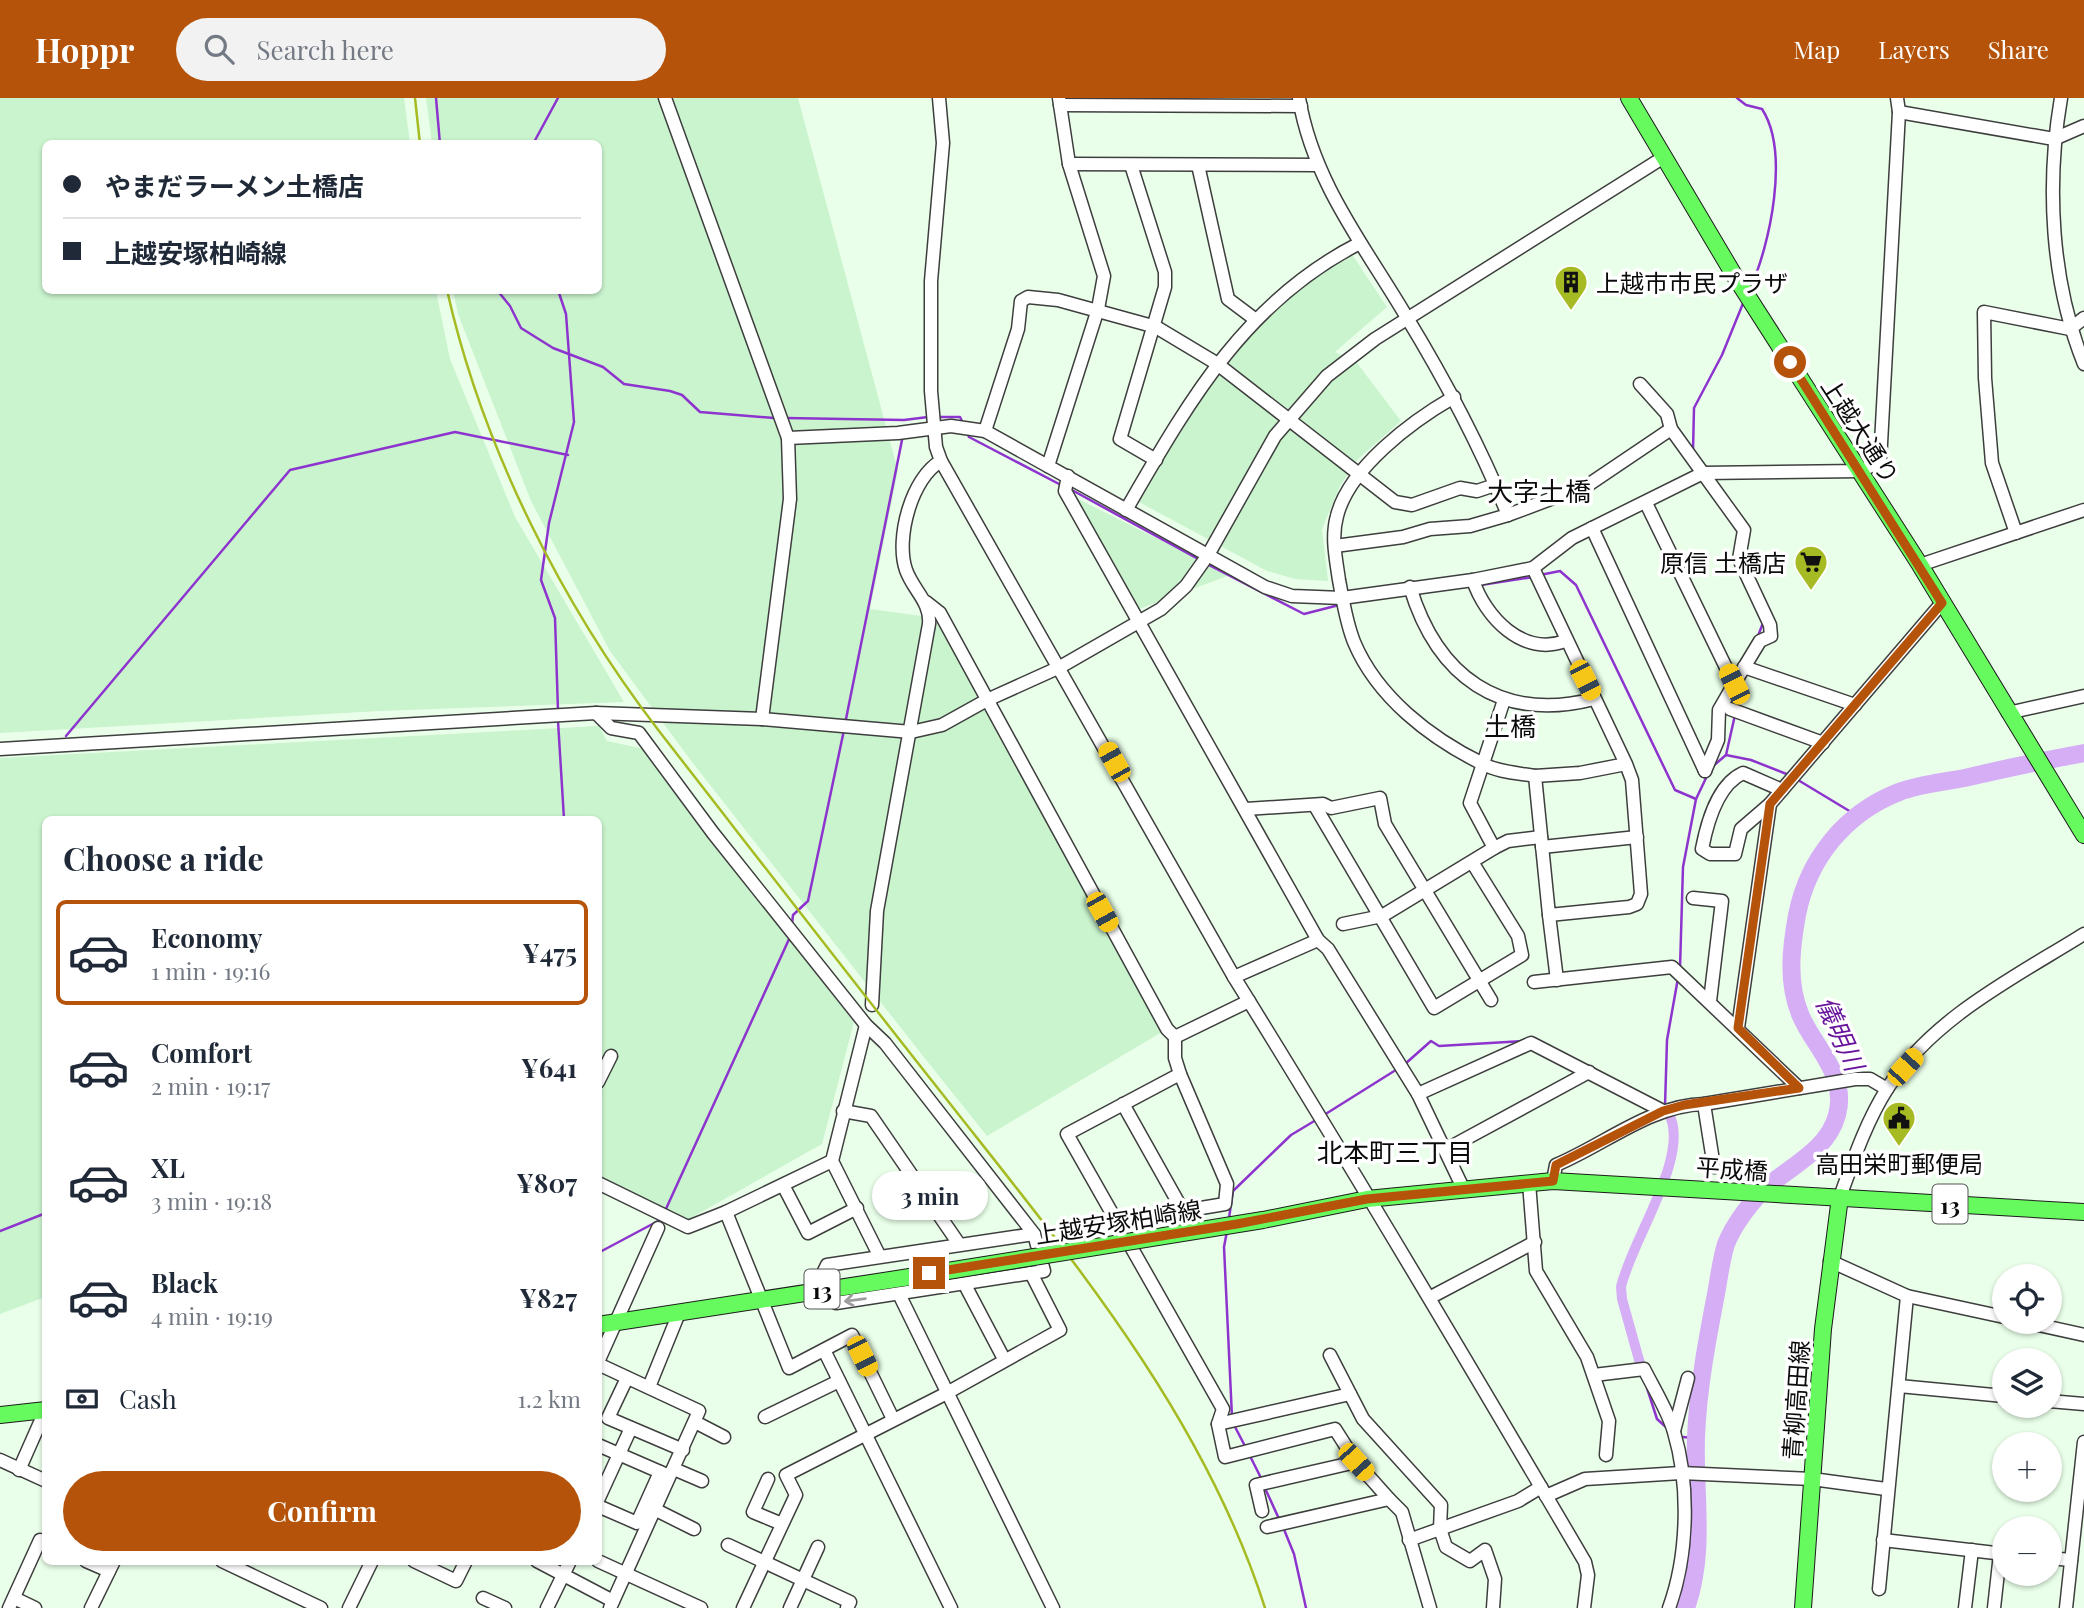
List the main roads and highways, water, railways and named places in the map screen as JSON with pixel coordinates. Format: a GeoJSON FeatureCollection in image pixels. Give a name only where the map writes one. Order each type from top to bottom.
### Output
{"type":"FeatureCollection","features":[{"type":"Feature","properties":{"kind":"main road","name":"上越大通り"},"geometry":{"type":"LineString","coordinates":[[1629,98],[1734,275],[1920,565],[2084,835]]}},
{"type":"Feature","properties":{"kind":"main road","name":"上越安塚柏崎線"},"geometry":{"type":"LineString","coordinates":[[602,1324],[1264,1220],[1367,1199],[1553,1181],[1646,1185]]}},
{"type":"Feature","properties":{"kind":"main road","name":"平成橋"},"geometry":{"type":"LineString","coordinates":[[1646,1185],[1840,1197]]}},
{"type":"Feature","properties":{"kind":"main road","name":"13"},"geometry":{"type":"LineString","coordinates":[[1840,1197],[2084,1212]]}},
{"type":"Feature","properties":{"kind":"main road","name":"青柳高田線"},"geometry":{"type":"LineString","coordinates":[[1803,1608],[1830,1261],[1840,1197]]}},
{"type":"Feature","properties":{"kind":"main road"},"geometry":{"type":"LineString","coordinates":[[0,1415],[42,1410]]}},
{"type":"Feature","properties":{"kind":"waterway"},"geometry":{"type":"LineString","coordinates":[[436,98],[440,140]]}},
{"type":"Feature","properties":{"kind":"waterway"},"geometry":{"type":"LineString","coordinates":[[535,140],[558,98]]}},
{"type":"Feature","properties":{"kind":"waterway"},"geometry":{"type":"LineString","coordinates":[[1737,98],[1746,105],[1762,109],[1775,149],[1776,173],[1770,224],[1750,289]]}},
{"type":"Feature","properties":{"kind":"waterway"},"geometry":{"type":"LineString","coordinates":[[500,294],[521,328],[553,348],[603,367],[624,384],[682,395],[700,412],[774,418]]}},
{"type":"Feature","properties":{"kind":"waterway"},"geometry":{"type":"LineString","coordinates":[[558,711],[555,618],[541,580],[549,523],[574,422],[566,314],[559,294]]}},
{"type":"Feature","properties":{"kind":"waterway"},"geometry":{"type":"LineString","coordinates":[[1693,451],[1694,408],[1722,355],[1744,301]]}},
{"type":"Feature","properties":{"kind":"waterway"},"geometry":{"type":"LineString","coordinates":[[785,418],[904,420],[928,417]]}},
{"type":"Feature","properties":{"kind":"waterway"},"geometry":{"type":"LineString","coordinates":[[938,417],[960,417],[963,423]]}},
{"type":"Feature","properties":{"kind":"waterway"},"geometry":{"type":"LineString","coordinates":[[66,736],[290,470],[455,432],[568,455]]}},
{"type":"Feature","properties":{"kind":"waterway"},"geometry":{"type":"LineString","coordinates":[[967,432],[969,437],[1061,485]]}},
{"type":"Feature","properties":{"kind":"waterway"},"geometry":{"type":"LineString","coordinates":[[845,724],[903,435]]}},
{"type":"Feature","properties":{"kind":"waterway"},"geometry":{"type":"LineString","coordinates":[[1070,489],[1200,560]]}},
{"type":"Feature","properties":{"kind":"waterway"},"geometry":{"type":"LineString","coordinates":[[1205,563],[1304,614],[1339,605]]}},
{"type":"Feature","properties":{"kind":"waterway"},"geometry":{"type":"LineString","coordinates":[[1540,575],[1560,571],[1576,585],[1675,790],[1696,799]]}},
{"type":"Feature","properties":{"kind":"waterway"},"geometry":{"type":"LineString","coordinates":[[1481,585],[1533,577]]}},
{"type":"Feature","properties":{"kind":"waterway"},"geometry":{"type":"LineString","coordinates":[[1758,636],[1763,623]]}},
{"type":"Feature","properties":{"kind":"waterway"},"geometry":{"type":"LineString","coordinates":[[1737,708],[1742,681]]}},
{"type":"Feature","properties":{"kind":"waterway"},"geometry":{"type":"LineString","coordinates":[[1712,767],[1726,755],[1735,715]]}},
{"type":"Feature","properties":{"kind":"waterway"},"geometry":{"type":"LineString","coordinates":[[558,721],[564,816]]}},
{"type":"Feature","properties":{"kind":"waterway"},"geometry":{"type":"LineString","coordinates":[[792,924],[793,915],[808,901],[844,730]]}},
{"type":"Feature","properties":{"kind":"waterway","name":"儀明川"},"geometry":{"type":"LineString","coordinates":[[1686,1608],[1696,1566],[1696,1437],[1699,1401],[1706,1347],[1726,1244],[1756,1198],[1818,1147],[1837,1115],[1839,1100],[1834,1074],[1800,1014],[1793,990],[1792,952],[1797,915],[1810,875],[1832,840],[1846,825],[1862,812],[1899,792],[2084,753]]}},
{"type":"Feature","properties":{"kind":"waterway"},"geometry":{"type":"LineString","coordinates":[[1726,755],[1751,760],[1789,775]]}},
{"type":"Feature","properties":{"kind":"waterway"},"geometry":{"type":"LineString","coordinates":[[1680,968],[1683,867],[1696,799],[1707,776]]}},
{"type":"Feature","properties":{"kind":"waterway"},"geometry":{"type":"LineString","coordinates":[[1798,780],[1856,815]]}},
{"type":"Feature","properties":{"kind":"waterway"},"geometry":{"type":"LineString","coordinates":[[665,1211],[790,937]]}},
{"type":"Feature","properties":{"kind":"waterway"},"geometry":{"type":"LineString","coordinates":[[1665,1106],[1667,1040],[1678,978]]}},
{"type":"Feature","properties":{"kind":"waterway"},"geometry":{"type":"LineString","coordinates":[[1405,1064],[1431,1041],[1439,1046],[1524,1041]]}},
{"type":"Feature","properties":{"kind":"waterway"},"geometry":{"type":"LineString","coordinates":[[1324,1115],[1399,1068]]}},
{"type":"Feature","properties":{"kind":"waterway"},"geometry":{"type":"LineString","coordinates":[[1641,1367],[1621,1287],[1666,1175],[1674,1132],[1669,1114]]}},
{"type":"Feature","properties":{"kind":"waterway"},"geometry":{"type":"LineString","coordinates":[[1229,1218],[1233,1191],[1291,1135],[1316,1120]]}},
{"type":"Feature","properties":{"kind":"waterway"},"geometry":{"type":"LineString","coordinates":[[0,1231],[42,1215]]}},
{"type":"Feature","properties":{"kind":"waterway"},"geometry":{"type":"LineString","coordinates":[[602,1251],[660,1220]]}},
{"type":"Feature","properties":{"kind":"waterway"},"geometry":{"type":"LineString","coordinates":[[1227,1231],[1224,1247],[1232,1417]]}},
{"type":"Feature","properties":{"kind":"waterway"},"geometry":{"type":"LineString","coordinates":[[1647,1388],[1657,1419],[1667,1428]]}},
{"type":"Feature","properties":{"kind":"waterway"},"geometry":{"type":"LineString","coordinates":[[1233,1423],[1246,1448]]}},
{"type":"Feature","properties":{"kind":"waterway"},"geometry":{"type":"LineString","coordinates":[[1682,1437],[1696,1438]]}},
{"type":"Feature","properties":{"kind":"waterway"},"geometry":{"type":"LineString","coordinates":[[1249,1454],[1262,1480]]}},
{"type":"Feature","properties":{"kind":"waterway"},"geometry":{"type":"LineString","coordinates":[[1264,1486],[1280,1521]]}},
{"type":"Feature","properties":{"kind":"waterway"},"geometry":{"type":"LineString","coordinates":[[1283,1527],[1294,1554],[1306,1608]]}},
{"type":"Feature","properties":{"kind":"railway"},"geometry":{"type":"LineString","coordinates":[[415,98],[420,140]]}},
{"type":"Feature","properties":{"kind":"railway"},"geometry":{"type":"LineString","coordinates":[[448,294],[462,349],[504,465],[530,522],[590,631],[659,731],[1038,1215],[1128,1338],[1169,1402],[1206,1468],[1238,1536],[1265,1608]]}},
{"type":"Feature","properties":{"kind":"place","name":"上越市市民プラザ"},"geometry":{"type":"Point","coordinates":[1571,312]}},
{"type":"Feature","properties":{"kind":"place","name":"原信 土橋店"},"geometry":{"type":"Point","coordinates":[1811,592]}},
{"type":"Feature","properties":{"kind":"place","name":"高田栄町郵便局"},"geometry":{"type":"Point","coordinates":[1899,1148]}},
{"type":"Feature","properties":{"kind":"district","name":"大字土橋"},"geometry":{"type":"Point","coordinates":[1539,490]}},
{"type":"Feature","properties":{"kind":"district","name":"土橋"},"geometry":{"type":"Point","coordinates":[1510,725]}},
{"type":"Feature","properties":{"kind":"district","name":"北本町三丁目"},"geometry":{"type":"Point","coordinates":[1395,1151]}}]}
